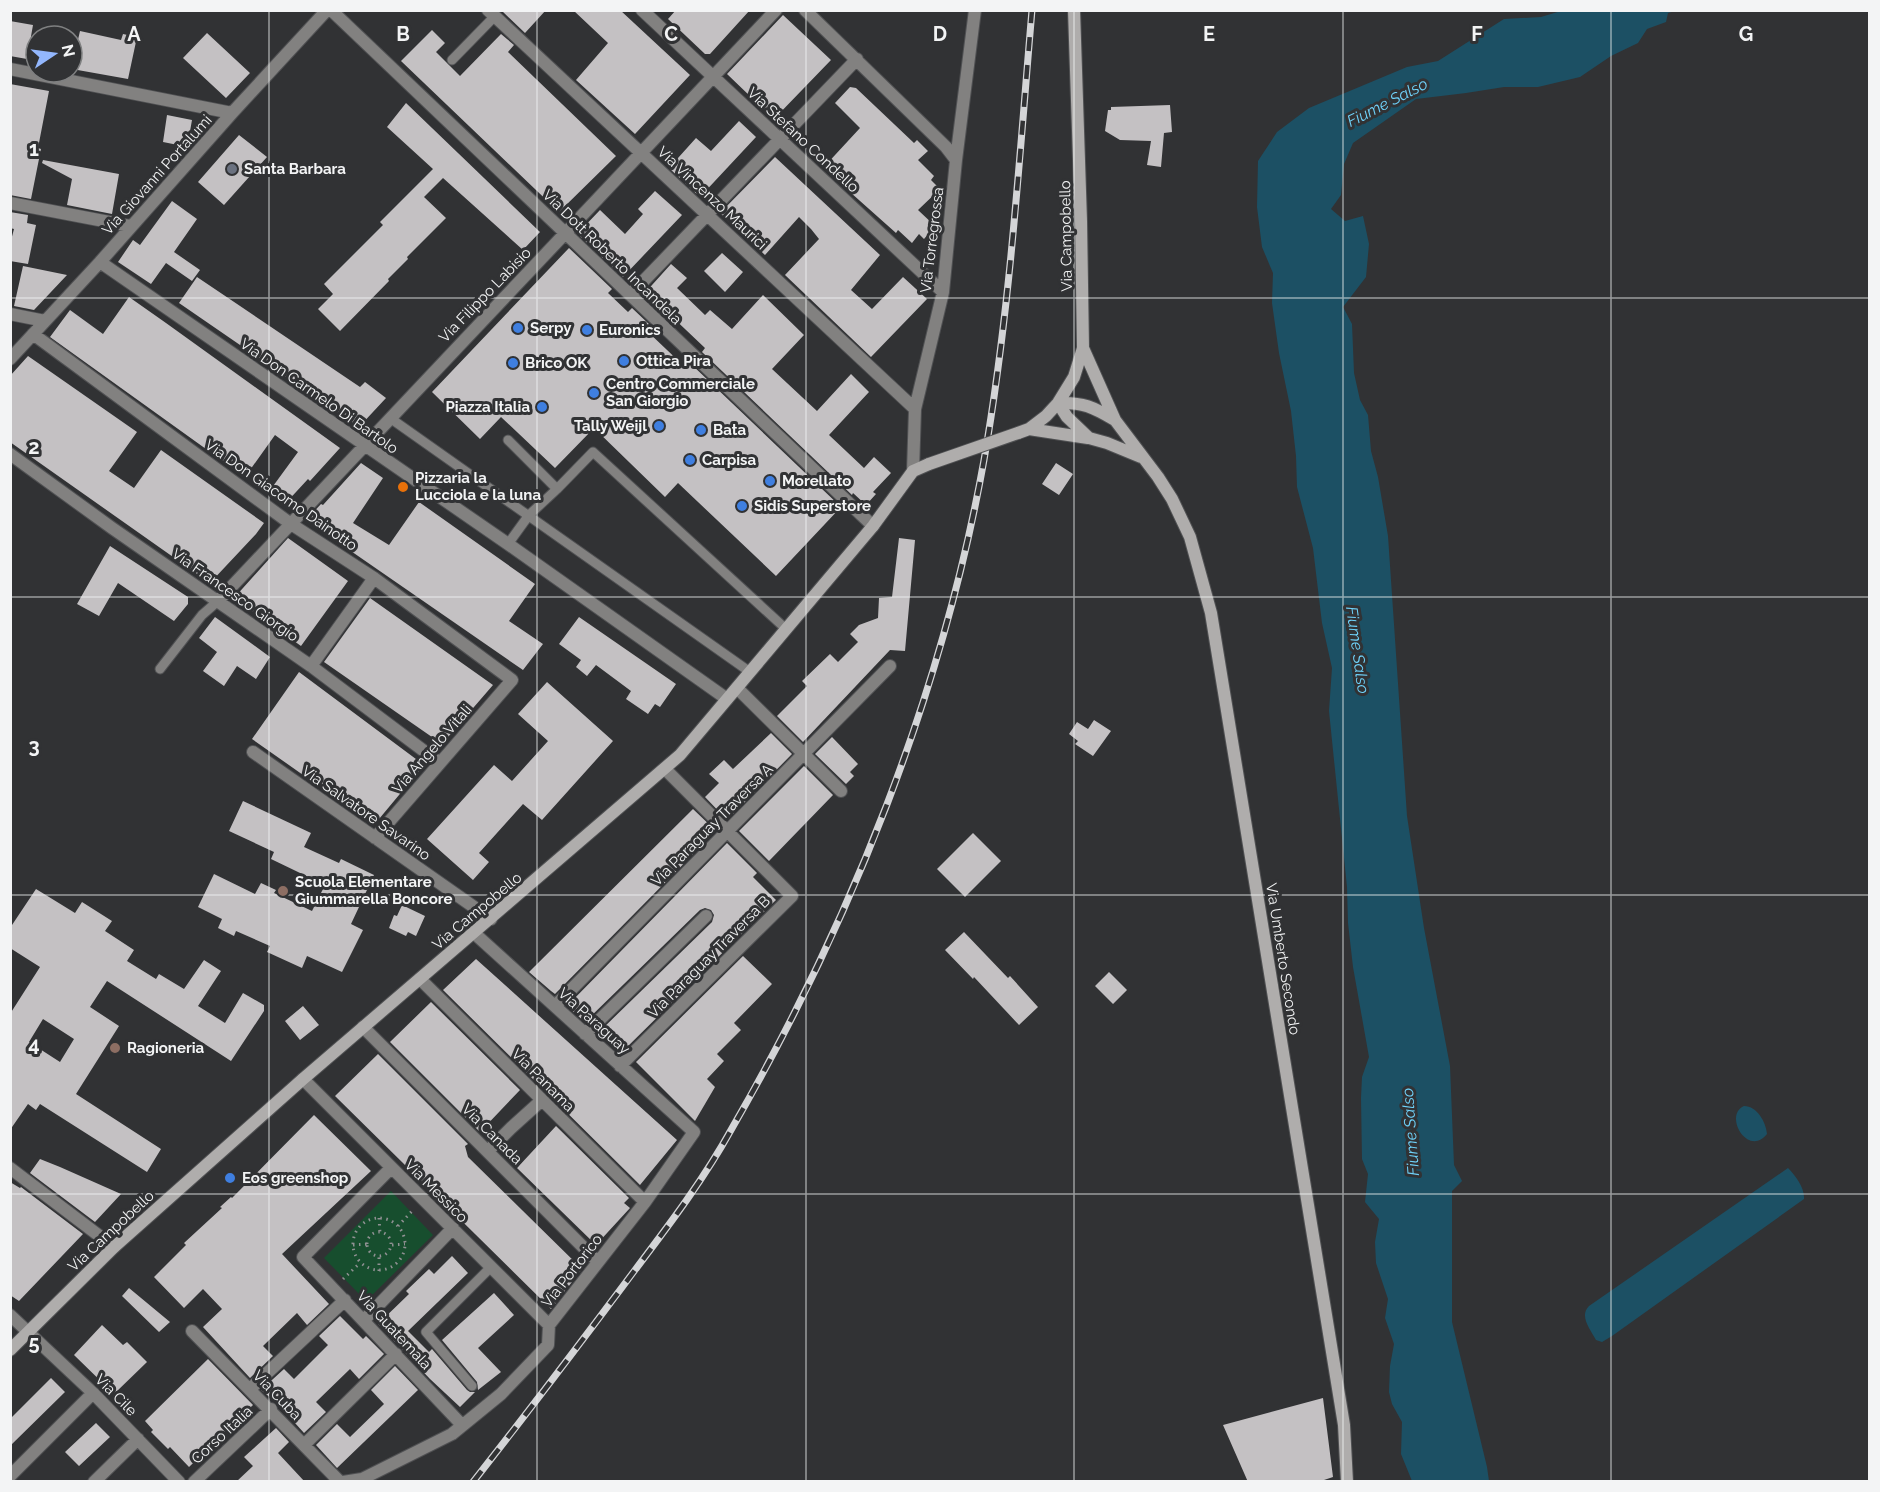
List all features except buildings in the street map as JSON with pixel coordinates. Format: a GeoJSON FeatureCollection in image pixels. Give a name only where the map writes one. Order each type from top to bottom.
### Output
{"type":"FeatureCollection","features":[{"type":"Feature","properties":{"kind":"main road","name":"Via Campobello"},"geometry":{"type":"LineString","coordinates":[[1024,431],[1046,416],[1058,403],[1074,377],[1083,348],[1074,10]]}},
{"type":"Feature","properties":{"kind":"main road"},"geometry":{"type":"LineString","coordinates":[[1083,348],[1115,420]]}},
{"type":"Feature","properties":{"kind":"main road"},"geometry":{"type":"LineString","coordinates":[[1058,403],[1092,406],[1115,420]]}},
{"type":"Feature","properties":{"kind":"main road"},"geometry":{"type":"LineString","coordinates":[[1058,403],[1067,417],[1089,438]]}},
{"type":"Feature","properties":{"kind":"main road","name":"Via Umberto Secondo"},"geometry":{"type":"LineString","coordinates":[[1115,420],[1172,499],[1190,537],[1211,613],[1344,1425],[1347,1482]]}},
{"type":"Feature","properties":{"kind":"main road"},"geometry":{"type":"LineString","coordinates":[[913,471],[1024,431],[1089,438],[1142,457]]}},
{"type":"Feature","properties":{"kind":"main road","name":"Via Campobello"},"geometry":{"type":"LineString","coordinates":[[10,1350],[114,1247],[303,1079],[680,755],[873,526],[913,471]]}},
{"type":"Feature","properties":{"kind":"street","name":"Via Giovanni Portalumi"},"geometry":{"type":"LineString","coordinates":[[10,359],[100,262],[232,113],[329,10]]}},
{"type":"Feature","properties":{"kind":"street","name":"Via Dott Roberto Incandela"},"geometry":{"type":"LineString","coordinates":[[329,10],[873,526]]}},
{"type":"Feature","properties":{"kind":"street","name":"Via Stefano Condello"},"geometry":{"type":"LineString","coordinates":[[642,10],[943,292]]}},
{"type":"Feature","properties":{"kind":"street","name":"Via Filippo Labisio"},"geometry":{"type":"LineString","coordinates":[[218,601],[776,10]]}},
{"type":"Feature","properties":{"kind":"street"},"geometry":{"type":"LineString","coordinates":[[805,10],[946,147],[956,160]]}},
{"type":"Feature","properties":{"kind":"street"},"geometry":{"type":"LineString","coordinates":[[962,10],[975,16]]}},
{"type":"Feature","properties":{"kind":"street","name":"Via Vincenzo Maurici"},"geometry":{"type":"LineString","coordinates":[[491,14],[915,409]]}},
{"type":"Feature","properties":{"kind":"street","name":"Via Torregrossa"},"geometry":{"type":"LineString","coordinates":[[913,471],[915,409],[943,292],[956,160],[975,16]]}},
{"type":"Feature","properties":{"kind":"street"},"geometry":{"type":"LineString","coordinates":[[630,295],[856,59]]}},
{"type":"Feature","properties":{"kind":"street"},"geometry":{"type":"LineString","coordinates":[[10,69],[232,113]]}},
{"type":"Feature","properties":{"kind":"street"},"geometry":{"type":"LineString","coordinates":[[10,203],[130,226]]}},
{"type":"Feature","properties":{"kind":"street","name":"Via Don Carmelo Di Bartolo"},"geometry":{"type":"LineString","coordinates":[[100,262],[508,544],[727,699]]}},
{"type":"Feature","properties":{"kind":"street"},"geometry":{"type":"LineString","coordinates":[[10,314],[45,321]]}},
{"type":"Feature","properties":{"kind":"street","name":"Via Don Giacomo Dainotto"},"geometry":{"type":"LineString","coordinates":[[33,334],[291,524],[374,578],[512,680]]}},
{"type":"Feature","properties":{"kind":"street","name":"Via Francesco Giorgio"},"geometry":{"type":"LineString","coordinates":[[10,454],[312,666],[440,763]]}},
{"type":"Feature","properties":{"kind":"street"},"geometry":{"type":"LineString","coordinates":[[312,666],[374,578]]}},
{"type":"Feature","properties":{"kind":"street","name":"Via Paraguay Traversa A"},"geometry":{"type":"LineString","coordinates":[[555,1006],[890,666]]}},
{"type":"Feature","properties":{"kind":"street","name":"Via Angelo Vitali"},"geometry":{"type":"LineString","coordinates":[[375,838],[512,680]]}},
{"type":"Feature","properties":{"kind":"street"},"geometry":{"type":"LineString","coordinates":[[737,688],[841,791]]}},
{"type":"Feature","properties":{"kind":"street","name":"Via Salvatore Savarino"},"geometry":{"type":"LineString","coordinates":[[253,752],[491,919]]}},
{"type":"Feature","properties":{"kind":"street","name":"Via Paraguay Traversa B"},"geometry":{"type":"LineString","coordinates":[[620,1066],[792,896],[665,769]]}},
{"type":"Feature","properties":{"kind":"street"},"geometry":{"type":"LineString","coordinates":[[585,1034],[706,916]]}},
{"type":"Feature","properties":{"kind":"street","name":"Via Paraguay"},"geometry":{"type":"LineString","coordinates":[[474,933],[693,1132]]}},
{"type":"Feature","properties":{"kind":"street","name":"Via Panama"},"geometry":{"type":"LineString","coordinates":[[420,979],[645,1202]]}},
{"type":"Feature","properties":{"kind":"street","name":"Via Canada"},"geometry":{"type":"LineString","coordinates":[[363,1027],[598,1262]]}},
{"type":"Feature","properties":{"kind":"street","name":"Via Messico"},"geometry":{"type":"LineString","coordinates":[[303,1079],[549,1325]]}},
{"type":"Feature","properties":{"kind":"street"},"geometry":{"type":"LineString","coordinates":[[488,1151],[542,1100]]}},
{"type":"Feature","properties":{"kind":"street","name":"Via Portorico"},"geometry":{"type":"LineString","coordinates":[[341,1482],[362,1479],[452,1434],[501,1394],[548,1345],[549,1325],[645,1202],[693,1132]]}},
{"type":"Feature","properties":{"kind":"street"},"geometry":{"type":"LineString","coordinates":[[10,1168],[114,1247]]}},
{"type":"Feature","properties":{"kind":"street","name":"Via Guatemala"},"geometry":{"type":"LineString","coordinates":[[391,1168],[303,1257],[462,1425]]}},
{"type":"Feature","properties":{"kind":"street"},"geometry":{"type":"LineString","coordinates":[[364,1320],[453,1228]]}},
{"type":"Feature","properties":{"kind":"street"},"geometry":{"type":"LineString","coordinates":[[250,1389],[345,1300]]}},
{"type":"Feature","properties":{"kind":"street","name":"Via Cile"},"geometry":{"type":"LineString","coordinates":[[10,1315],[93,1393],[179,1482]]}},
{"type":"Feature","properties":{"kind":"street","name":"Via Cuba"},"geometry":{"type":"LineString","coordinates":[[192,1330],[341,1482]]}},
{"type":"Feature","properties":{"kind":"street"},"geometry":{"type":"LineString","coordinates":[[304,1445],[396,1354]]}},
{"type":"Feature","properties":{"kind":"street"},"geometry":{"type":"LineString","coordinates":[[10,1476],[93,1393]]}},
{"type":"Feature","properties":{"kind":"street","name":"Corso Italia"},"geometry":{"type":"LineString","coordinates":[[194,1482],[271,1409]]}},
{"type":"Feature","properties":{"kind":"street"},"geometry":{"type":"LineString","coordinates":[[94,1482],[138,1439]]}},
{"type":"Feature","properties":{"kind":"lane"},"geometry":{"type":"LineString","coordinates":[[452,60],[491,14]]}},
{"type":"Feature","properties":{"kind":"lane"},"geometry":{"type":"LineString","coordinates":[[390,418],[750,672]]}},
{"type":"Feature","properties":{"kind":"lane"},"geometry":{"type":"LineString","coordinates":[[508,440],[557,489]]}},
{"type":"Feature","properties":{"kind":"lane"},"geometry":{"type":"LineString","coordinates":[[508,544],[529,515],[593,452],[786,629]]}},
{"type":"Feature","properties":{"kind":"lane"},"geometry":{"type":"LineString","coordinates":[[160,669],[202,615],[218,601]]}},
{"type":"Feature","properties":{"kind":"lane"},"geometry":{"type":"LineString","coordinates":[[472,1386],[426,1332],[491,1266]]}},
{"type":"Feature","properties":{"kind":"path"},"geometry":{"type":"LineString","coordinates":[[398,1226],[423,1199]]}},
{"type":"Feature","properties":{"kind":"path"},"geometry":{"type":"LineString","coordinates":[[379,1218],[380,1233]]}},
{"type":"Feature","properties":{"kind":"path"},"geometry":{"type":"LineString","coordinates":[[379,1218],[391,1221],[398,1226],[405,1244],[398,1263],[391,1268],[379,1271],[367,1268],[360,1263],[355,1257],[353,1245],[355,1233],[360,1226],[367,1221],[379,1218]]}},
{"type":"Feature","properties":{"kind":"path"},"geometry":{"type":"LineString","coordinates":[[380,1233],[387,1235],[391,1245],[386,1254],[379,1256],[372,1253],[368,1244],[372,1235],[380,1233]]}},
{"type":"Feature","properties":{"kind":"path"},"geometry":{"type":"LineString","coordinates":[[353,1245],[368,1244]]}},
{"type":"Feature","properties":{"kind":"path"},"geometry":{"type":"LineString","coordinates":[[391,1245],[405,1244]]}},
{"type":"Feature","properties":{"kind":"path"},"geometry":{"type":"LineString","coordinates":[[379,1256],[379,1271]]}},
{"type":"Feature","properties":{"kind":"path"},"geometry":{"type":"LineString","coordinates":[[334,1289],[360,1263]]}},
{"type":"Feature","properties":{"kind":"green space"},"geometry":{"type":"Polygon","coordinates":[[[391,1191],[433,1235],[366,1301],[324,1258],[391,1191]]]}},
{"type":"Feature","properties":{"kind":"water","name":"Fiume Salso"},"geometry":{"type":"Polygon","coordinates":[[[1561,11],[1675,11],[1668,13],[1666,22],[1647,29],[1638,43],[1611,56],[1580,77],[1538,87],[1504,87],[1416,99],[1353,143],[1344,164],[1341,195],[1331,209],[1345,221],[1363,216],[1369,244],[1366,277],[1343,307],[1352,324],[1354,373],[1360,400],[1368,415],[1371,451],[1388,536],[1407,816],[1424,928],[1450,1066],[1454,1165],[1462,1181],[1452,1191],[1452,1322],[1489,1481],[1412,1481],[1401,1454],[1402,1422],[1392,1404],[1389,1392],[1394,1344],[1385,1318],[1388,1299],[1376,1263],[1375,1242],[1379,1219],[1365,1202],[1368,1174],[1362,1159],[1361,1098],[1362,1077],[1369,1057],[1353,967],[1348,923],[1347,887],[1329,711],[1332,668],[1322,623],[1313,548],[1297,487],[1291,411],[1272,303],[1273,273],[1262,247],[1257,207],[1258,161],[1277,132],[1309,108],[1407,67],[1438,61],[1504,19],[1541,17],[1561,11]]]}},
{"type":"Feature","properties":{"kind":"water"},"geometry":{"type":"Polygon","coordinates":[[[1744,1106],[1753,1109],[1763,1120],[1767,1134],[1760,1140],[1752,1141],[1740,1132],[1736,1118],[1738,1111],[1744,1106]]]}},
{"type":"Feature","properties":{"kind":"water"},"geometry":{"type":"Polygon","coordinates":[[[1788,1168],[1801,1186],[1804,1199],[1612,1336],[1602,1342],[1596,1340],[1585,1318],[1589,1306],[1788,1168]]]}},
{"type":"Feature","properties":{"kind":"railway"},"geometry":{"type":"LineString","coordinates":[[473,1482],[661,1236],[721,1148],[815,971],[886,806],[917,721],[943,635],[966,548],[984,460],[1007,292],[1032,10]]}},
{"type":"Feature","properties":{"kind":"place","name":"Santa Barbara"},"geometry":{"type":"Point","coordinates":[232,169]}},
{"type":"Feature","properties":{"kind":"place","name":"Serpy"},"geometry":{"type":"Point","coordinates":[518,328]}},
{"type":"Feature","properties":{"kind":"place","name":"Euronics"},"geometry":{"type":"Point","coordinates":[587,330]}},
{"type":"Feature","properties":{"kind":"place","name":"Ottica Pira"},"geometry":{"type":"Point","coordinates":[624,361]}},
{"type":"Feature","properties":{"kind":"place","name":"Brico OK"},"geometry":{"type":"Point","coordinates":[513,363]}},
{"type":"Feature","properties":{"kind":"place","name":"Centro Commerciale San Giorgio"},"geometry":{"type":"Point","coordinates":[594,393]}},
{"type":"Feature","properties":{"kind":"place","name":"Piazza Italia"},"geometry":{"type":"Point","coordinates":[542,407]}},
{"type":"Feature","properties":{"kind":"place","name":"Tally Weijl"},"geometry":{"type":"Point","coordinates":[659,426]}},
{"type":"Feature","properties":{"kind":"place","name":"Bata"},"geometry":{"type":"Point","coordinates":[701,430]}},
{"type":"Feature","properties":{"kind":"place","name":"Carpisa"},"geometry":{"type":"Point","coordinates":[690,460]}},
{"type":"Feature","properties":{"kind":"place","name":"Morellato"},"geometry":{"type":"Point","coordinates":[770,481]}},
{"type":"Feature","properties":{"kind":"place","name":"Pizzaria la Lucciola e la luna"},"geometry":{"type":"Point","coordinates":[403,487]}},
{"type":"Feature","properties":{"kind":"place","name":"Sidis Superstore"},"geometry":{"type":"Point","coordinates":[742,506]}},
{"type":"Feature","properties":{"kind":"place","name":"Scuola Elementare Giummarella Boncore"},"geometry":{"type":"Point","coordinates":[283,891]}},
{"type":"Feature","properties":{"kind":"place","name":"Ragioneria"},"geometry":{"type":"Point","coordinates":[115,1048]}},
{"type":"Feature","properties":{"kind":"place","name":"Eos greenshop"},"geometry":{"type":"Point","coordinates":[230,1178]}}]}
